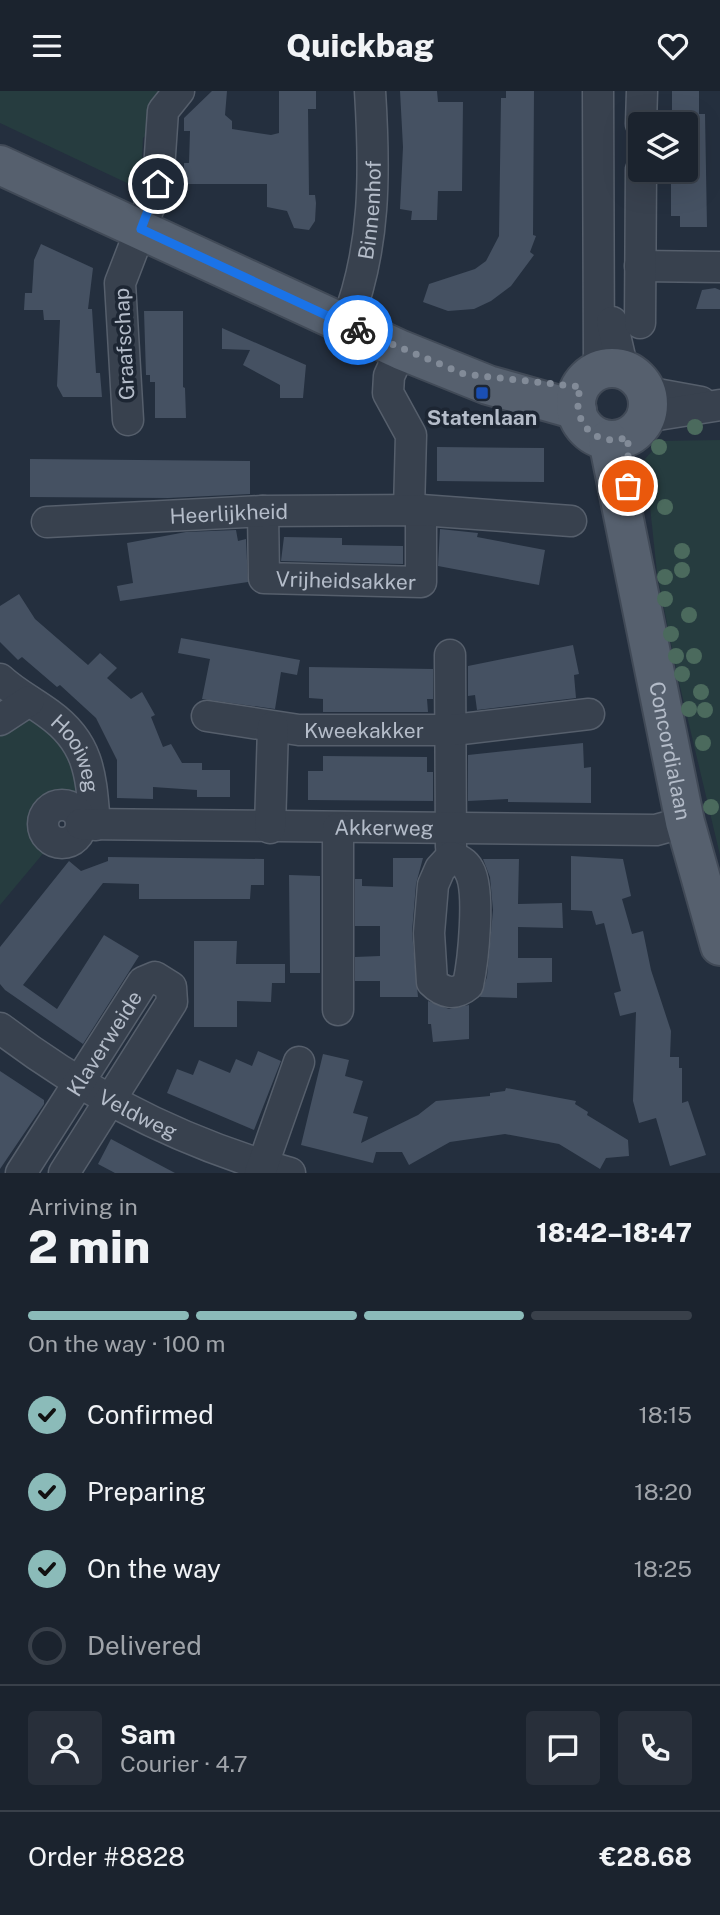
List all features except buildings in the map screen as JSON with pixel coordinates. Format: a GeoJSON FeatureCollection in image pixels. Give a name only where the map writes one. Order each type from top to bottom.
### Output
{"type":"FeatureCollection","features":[{"type":"Feature","properties":{"kind":"main road"},"geometry":{"type":"LineString","coordinates":[[0,165],[401,349],[464,374],[613,403]]}},
{"type":"Feature","properties":{"kind":"main road","name":"Concordialaan"},"geometry":{"type":"LineString","coordinates":[[613,403],[631,552],[685,822],[720,946]]}},
{"type":"Feature","properties":{"kind":"street"},"geometry":{"type":"LineString","coordinates":[[141,229],[158,184],[163,111],[179,91]]}},
{"type":"Feature","properties":{"kind":"street","name":"Binnenhof"},"geometry":{"type":"LineString","coordinates":[[346,324],[367,261],[374,150],[370,91]]}},
{"type":"Feature","properties":{"kind":"street","name":"Concordialaan"},"geometry":{"type":"LineString","coordinates":[[598,91],[598,257],[613,403]]}},
{"type":"Feature","properties":{"kind":"street"},"geometry":{"type":"LineString","coordinates":[[641,112],[642,91]]}},
{"type":"Feature","properties":{"kind":"street"},"geometry":{"type":"LineString","coordinates":[[640,323],[641,182]]}},
{"type":"Feature","properties":{"kind":"street","name":"Graafschap"},"geometry":{"type":"LineString","coordinates":[[128,420],[120,283],[141,229]]}},
{"type":"Feature","properties":{"kind":"street"},"geometry":{"type":"LineString","coordinates":[[640,267],[720,267]]}},
{"type":"Feature","properties":{"kind":"street"},"geometry":{"type":"LineString","coordinates":[[401,349],[389,376],[388,393],[411,435],[415,510]]}},
{"type":"Feature","properties":{"kind":"street"},"geometry":{"type":"LineString","coordinates":[[613,403],[718,405]]}},
{"type":"Feature","properties":{"kind":"street","name":"Heerlijkheid"},"geometry":{"type":"LineString","coordinates":[[47,522],[263,511],[415,510],[571,521]]}},
{"type":"Feature","properties":{"kind":"street","name":"Vrijheidsakker"},"geometry":{"type":"LineString","coordinates":[[263,511],[264,578],[421,582],[415,510]]}},
{"type":"Feature","properties":{"kind":"street","name":"Kweekakker"},"geometry":{"type":"LineString","coordinates":[[450,655],[449,718],[453,730],[451,843]]}},
{"type":"Feature","properties":{"kind":"street","name":"Hooiweg"},"geometry":{"type":"LineString","coordinates":[[0,679],[65,726],[78,741],[90,774],[88,825]]}},
{"type":"Feature","properties":{"kind":"street","name":"Hooiweg"},"geometry":{"type":"LineString","coordinates":[[0,720],[29,701]]}},
{"type":"Feature","properties":{"kind":"street","name":"Kweekakker"},"geometry":{"type":"LineString","coordinates":[[207,716],[273,727],[453,730],[589,715]]}},
{"type":"Feature","properties":{"kind":"street","name":"Kweekakker"},"geometry":{"type":"LineString","coordinates":[[270,828],[273,727]]}},
{"type":"Feature","properties":{"kind":"street","name":"Akkerweg"},"geometry":{"type":"LineString","coordinates":[[88,825],[338,828],[451,843],[656,830],[685,822]]}},
{"type":"Feature","properties":{"kind":"street"},"geometry":{"type":"LineString","coordinates":[[338,828],[338,1010]]}},
{"type":"Feature","properties":{"kind":"street","name":"Klaverweide"},"geometry":{"type":"LineString","coordinates":[[21,1173],[143,982],[155,977],[171,987],[172,1002],[64,1173]]}},
{"type":"Feature","properties":{"kind":"street","name":"Veldweg"},"geometry":{"type":"LineString","coordinates":[[0,1028],[109,1101],[185,1137],[271,1171]]}},
{"type":"Feature","properties":{"kind":"street"},"geometry":{"type":"LineString","coordinates":[[271,1171],[299,1062]]}},
{"type":"Feature","properties":{"kind":"green space"},"geometry":{"type":"Polygon","coordinates":[[[0,91],[166,91],[149,132],[143,138],[142,157],[147,162],[146,192],[0,123],[0,91]]]}},
{"type":"Feature","properties":{"kind":"green space"},"geometry":{"type":"Polygon","coordinates":[[[720,440],[720,855],[678,678],[657,573],[645,459],[661,441],[720,440]]]}},
{"type":"Feature","properties":{"kind":"green space"},"geometry":{"type":"Polygon","coordinates":[[[30,707],[75,744],[78,798],[51,799],[38,808],[33,834],[46,850],[0,905],[0,730],[30,707]]]}},
{"type":"Feature","properties":{"kind":"way so far"},"geometry":{"type":"LineString","coordinates":[[358,330],[464,374],[533,384],[581,387],[577,410],[584,427],[599,438],[615,440],[628,437],[628,486]]}},
{"type":"Feature","properties":{"kind":"place","name":"Statenlaan"},"geometry":{"type":"Point","coordinates":[482,393]}},
{"type":"Feature","properties":{"kind":"route"},"geometry":{"type":"LineString","coordinates":[[158,184],[141,229],[358,330]]}}]}
